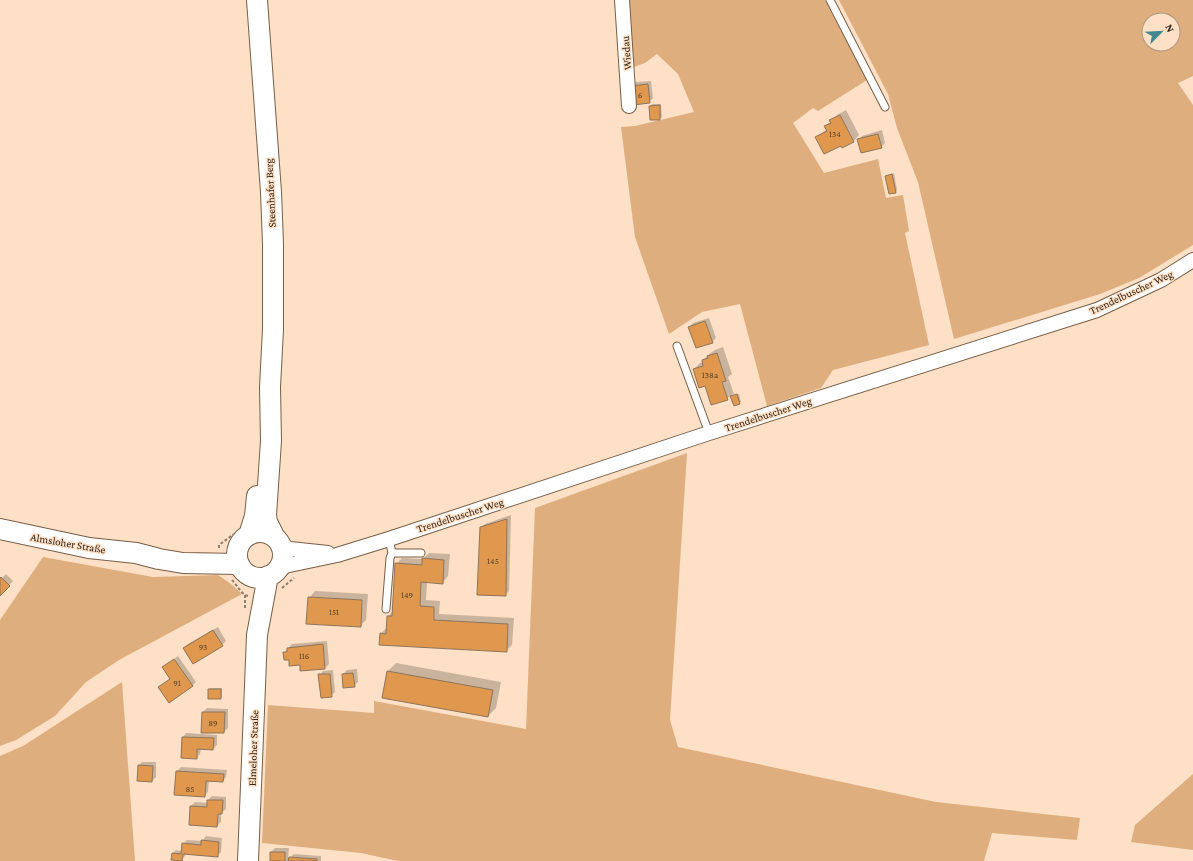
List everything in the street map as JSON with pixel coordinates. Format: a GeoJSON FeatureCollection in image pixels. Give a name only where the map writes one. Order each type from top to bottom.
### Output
{"type":"FeatureCollection","features":[{"type":"Feature","properties":{"kind":"street","name":"Steenhafer Berg"},"geometry":{"type":"LineString","coordinates":[[257,0],[271,192],[273,244],[273,329],[270,387],[271,441],[266,515],[267,522],[278,541]]}},
{"type":"Feature","properties":{"kind":"street","name":"Wiedau"},"geometry":{"type":"LineString","coordinates":[[622,0],[629,106]]}},
{"type":"Feature","properties":{"kind":"street","name":"Trendelbuscher Weg"},"geometry":{"type":"LineString","coordinates":[[274,572],[389,539],[709,432],[1097,310],[1161,280],[1193,260]]}},
{"type":"Feature","properties":{"kind":"street","name":"Steenhafer Berg"},"geometry":{"type":"LineString","coordinates":[[243,555],[255,516],[262,440],[270,387]]}},
{"type":"Feature","properties":{"kind":"street","name":"Almsloher Straße"},"geometry":{"type":"LineString","coordinates":[[0,530],[89,548],[136,553],[218,552],[243,555]]}},
{"type":"Feature","properties":{"kind":"street"},"geometry":{"type":"LineString","coordinates":[[258,532],[265,532],[278,541],[283,556],[274,572],[255,577],[243,555],[258,532]]}},
{"type":"Feature","properties":{"kind":"street","name":"Trendelbuscher Weg"},"geometry":{"type":"LineString","coordinates":[[278,541],[290,549],[337,555]]}},
{"type":"Feature","properties":{"kind":"street","name":"Elmeloher Straße"},"geometry":{"type":"LineString","coordinates":[[243,555],[254,596],[257,635],[248,861]]}},
{"type":"Feature","properties":{"kind":"street","name":"Elmeloher Straße"},"geometry":{"type":"LineString","coordinates":[[257,635],[274,572]]}},
{"type":"Feature","properties":{"kind":"lane"},"geometry":{"type":"LineString","coordinates":[[830,0],[885,107]]}},
{"type":"Feature","properties":{"kind":"lane"},"geometry":{"type":"LineString","coordinates":[[677,346],[709,432]]}},
{"type":"Feature","properties":{"kind":"lane"},"geometry":{"type":"LineString","coordinates":[[386,609],[390,558],[392,553],[389,539]]}},
{"type":"Feature","properties":{"kind":"lane"},"geometry":{"type":"LineString","coordinates":[[392,553],[420,553]]}},
{"type":"Feature","properties":{"kind":"shaded area"},"geometry":{"type":"Polygon","coordinates":[[[627,0],[825,0],[867,80],[818,111],[813,108],[793,123],[824,173],[878,159],[886,198],[903,195],[909,231],[905,233],[929,345],[833,370],[821,388],[767,406],[740,304],[702,312],[669,334],[635,237],[621,127],[635,126],[694,112],[678,74],[657,54],[645,63],[631,68],[627,0]]]}},
{"type":"Feature","properties":{"kind":"shaded area"},"geometry":{"type":"Polygon","coordinates":[[[839,0],[1193,0],[1193,76],[1178,83],[1193,105],[1193,245],[1139,278],[1100,294],[954,339],[918,182],[897,128],[888,94],[839,0]]]}},
{"type":"Feature","properties":{"kind":"shaded area"},"geometry":{"type":"Polygon","coordinates":[[[687,453],[670,720],[678,747],[936,802],[1080,818],[1077,840],[992,833],[984,861],[398,861],[361,853],[262,843],[268,705],[374,713],[374,701],[526,729],[535,508],[687,453]]]}},
{"type":"Feature","properties":{"kind":"shaded area"},"geometry":{"type":"Polygon","coordinates":[[[43,557],[153,577],[218,575],[242,594],[119,660],[86,682],[55,716],[16,740],[0,746],[0,620],[43,557]]]}},
{"type":"Feature","properties":{"kind":"shaded area"},"geometry":{"type":"Polygon","coordinates":[[[122,682],[135,861],[0,861],[0,756],[23,746],[122,682]]]}},
{"type":"Feature","properties":{"kind":"shaded area"},"geometry":{"type":"Polygon","coordinates":[[[1193,774],[1193,850],[1131,842],[1135,825],[1193,774]]]}},
{"type":"Feature","properties":{"kind":"building"},"geometry":{"type":"Polygon","coordinates":[[[648,84],[650,103],[633,105],[631,86],[648,84]]]}},
{"type":"Feature","properties":{"kind":"building"},"geometry":{"type":"Polygon","coordinates":[[[660,105],[660,120],[650,120],[649,106],[660,105]]]}},
{"type":"Feature","properties":{"kind":"building"},"geometry":{"type":"Polygon","coordinates":[[[840,115],[854,142],[824,154],[815,137],[827,131],[824,126],[831,123],[829,120],[840,115]]]}},
{"type":"Feature","properties":{"kind":"building"},"geometry":{"type":"Polygon","coordinates":[[[878,134],[882,148],[861,153],[857,139],[878,134]]]}},
{"type":"Feature","properties":{"kind":"building"},"geometry":{"type":"Polygon","coordinates":[[[892,174],[896,193],[889,194],[885,176],[892,174]]]}},
{"type":"Feature","properties":{"kind":"building"},"geometry":{"type":"Polygon","coordinates":[[[705,321],[713,343],[696,348],[688,327],[705,321]]]}},
{"type":"Feature","properties":{"kind":"building"},"geometry":{"type":"Polygon","coordinates":[[[717,353],[726,381],[722,382],[728,400],[711,405],[705,386],[699,388],[693,369],[703,366],[702,360],[708,358],[707,356],[717,353]]]}},
{"type":"Feature","properties":{"kind":"building"},"geometry":{"type":"Polygon","coordinates":[[[737,394],[740,404],[734,406],[730,396],[737,394]]]}},
{"type":"Feature","properties":{"kind":"building"},"geometry":{"type":"Polygon","coordinates":[[[507,519],[506,596],[477,595],[480,527],[507,519]]]}},
{"type":"Feature","properties":{"kind":"building"},"geometry":{"type":"Polygon","coordinates":[[[422,558],[444,560],[443,584],[421,582],[420,606],[434,607],[434,620],[508,624],[507,652],[379,645],[380,633],[386,634],[387,616],[392,616],[395,563],[422,565],[422,558]]]}},
{"type":"Feature","properties":{"kind":"building"},"geometry":{"type":"Polygon","coordinates":[[[1,577],[10,586],[0,596],[0,578],[1,577]]]}},
{"type":"Feature","properties":{"kind":"building"},"geometry":{"type":"Polygon","coordinates":[[[308,597],[362,600],[361,627],[306,624],[308,597]]]}},
{"type":"Feature","properties":{"kind":"building"},"geometry":{"type":"Polygon","coordinates":[[[213,630],[223,646],[193,664],[183,648],[213,630]]]}},
{"type":"Feature","properties":{"kind":"building"},"geometry":{"type":"Polygon","coordinates":[[[323,644],[325,669],[300,671],[300,665],[289,666],[289,660],[284,660],[283,652],[287,652],[287,648],[323,644]]]}},
{"type":"Feature","properties":{"kind":"building"},"geometry":{"type":"Polygon","coordinates":[[[174,659],[193,686],[169,703],[158,687],[170,679],[162,667],[174,659]]]}},
{"type":"Feature","properties":{"kind":"building"},"geometry":{"type":"Polygon","coordinates":[[[387,671],[493,690],[488,717],[382,698],[387,671]]]}},
{"type":"Feature","properties":{"kind":"building"},"geometry":{"type":"Polygon","coordinates":[[[353,673],[355,687],[343,688],[342,674],[353,673]]]}},
{"type":"Feature","properties":{"kind":"building"},"geometry":{"type":"Polygon","coordinates":[[[318,674],[330,674],[332,697],[321,698],[318,674]]]}},
{"type":"Feature","properties":{"kind":"building"},"geometry":{"type":"Polygon","coordinates":[[[208,689],[221,689],[221,699],[208,699],[208,689]]]}},
{"type":"Feature","properties":{"kind":"building"},"geometry":{"type":"Polygon","coordinates":[[[202,712],[225,712],[224,733],[201,733],[202,712]]]}},
{"type":"Feature","properties":{"kind":"building"},"geometry":{"type":"Polygon","coordinates":[[[182,737],[214,738],[213,750],[197,749],[197,759],[181,758],[182,737]]]}},
{"type":"Feature","properties":{"kind":"building"},"geometry":{"type":"Polygon","coordinates":[[[138,765],[153,766],[152,782],[137,781],[138,765]]]}},
{"type":"Feature","properties":{"kind":"building"},"geometry":{"type":"Polygon","coordinates":[[[176,771],[224,774],[223,782],[206,781],[205,797],[174,795],[176,771]]]}},
{"type":"Feature","properties":{"kind":"building"},"geometry":{"type":"Polygon","coordinates":[[[207,800],[223,800],[222,814],[218,814],[217,827],[189,825],[190,806],[207,807],[207,800]]]}},
{"type":"Feature","properties":{"kind":"building"},"geometry":{"type":"Polygon","coordinates":[[[201,840],[219,842],[218,857],[183,854],[182,861],[171,860],[172,853],[181,854],[182,843],[201,845],[201,840]]]}},
{"type":"Feature","properties":{"kind":"building"},"geometry":{"type":"Polygon","coordinates":[[[270,852],[285,852],[285,861],[270,861],[270,852]]]}},
{"type":"Feature","properties":{"kind":"building"},"geometry":{"type":"Polygon","coordinates":[[[289,857],[317,859],[317,861],[288,861],[289,857]]]}}]}
